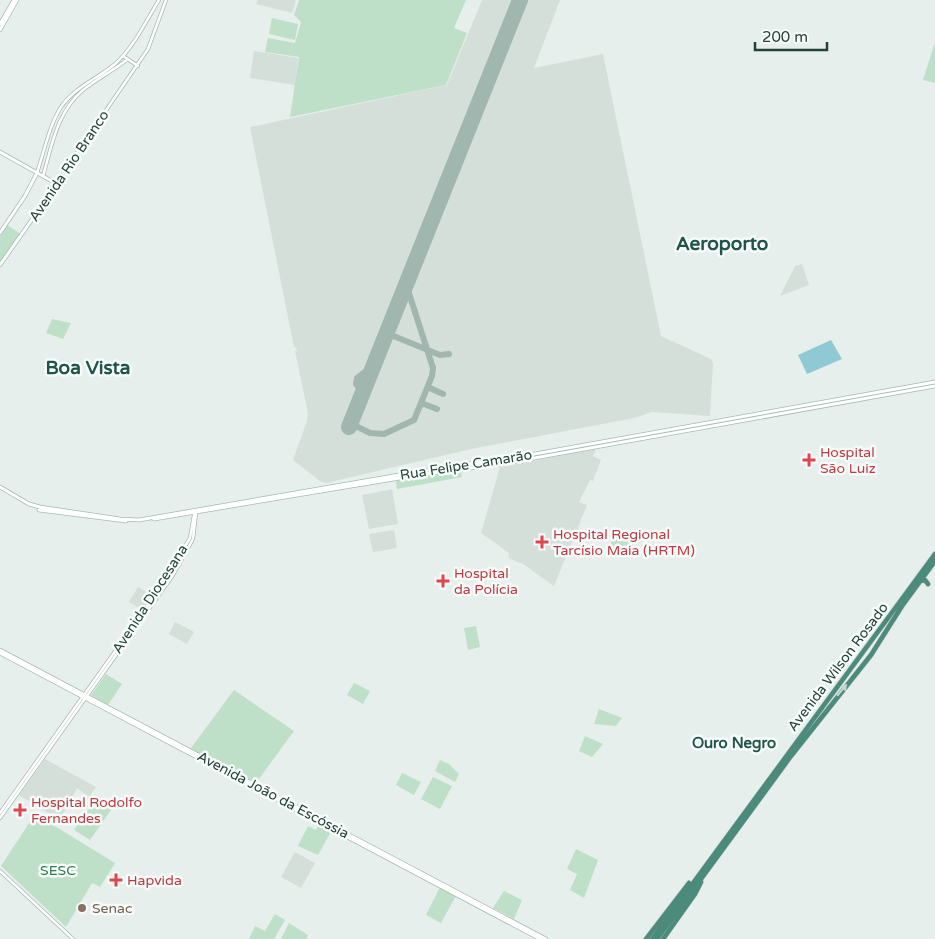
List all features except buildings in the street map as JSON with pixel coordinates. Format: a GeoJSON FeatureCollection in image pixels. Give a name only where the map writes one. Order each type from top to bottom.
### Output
{"type":"FeatureCollection","features":[{"type":"Feature","properties":{"kind":"highway","name":"Avenida Wilson Rosado"},"geometry":{"type":"LineString","coordinates":[[657,939],[694,885],[935,554]]}},
{"type":"Feature","properties":{"kind":"highway","name":"Avenida Wilson Rosado"},"geometry":{"type":"LineString","coordinates":[[702,874],[790,756],[871,655],[934,562]]}},
{"type":"Feature","properties":{"kind":"highway"},"geometry":{"type":"LineString","coordinates":[[931,572],[934,562]]}},
{"type":"Feature","properties":{"kind":"highway"},"geometry":{"type":"LineString","coordinates":[[919,582],[925,580],[928,584]]}},
{"type":"Feature","properties":{"kind":"highway"},"geometry":{"type":"LineString","coordinates":[[864,651],[866,656],[871,655]]}},
{"type":"Feature","properties":{"kind":"highway"},"geometry":{"type":"LineString","coordinates":[[854,664],[859,662],[861,668]]}},
{"type":"Feature","properties":{"kind":"highway"},"geometry":{"type":"LineString","coordinates":[[646,939],[684,889],[702,874]]}},
{"type":"Feature","properties":{"kind":"highway"},"geometry":{"type":"LineString","coordinates":[[663,939],[695,894],[702,874]]}},
{"type":"Feature","properties":{"kind":"highway","name":"Avenida Wilson Rosado"},"geometry":{"type":"LineString","coordinates":[[652,939],[694,885]]}},
{"type":"Feature","properties":{"kind":"main road"},"geometry":{"type":"LineString","coordinates":[[0,24],[15,0]]}},
{"type":"Feature","properties":{"kind":"main road"},"geometry":{"type":"LineString","coordinates":[[0,30],[15,0]]}},
{"type":"Feature","properties":{"kind":"main road"},"geometry":{"type":"LineString","coordinates":[[0,153],[57,185]]}},
{"type":"Feature","properties":{"kind":"main road"},"geometry":{"type":"LineString","coordinates":[[37,174],[57,185]]}},
{"type":"Feature","properties":{"kind":"main road","name":"Avenida Rio Branco"},"geometry":{"type":"LineString","coordinates":[[0,233],[37,174]]}},
{"type":"Feature","properties":{"kind":"main road","name":"Avenida Rio Branco"},"geometry":{"type":"LineString","coordinates":[[0,266],[57,185]]}},
{"type":"Feature","properties":{"kind":"main road","name":"Rua Felipe Camarão"},"geometry":{"type":"LineString","coordinates":[[40,510],[133,521],[232,507],[465,464],[641,435],[935,382]]}},
{"type":"Feature","properties":{"kind":"main road"},"geometry":{"type":"LineString","coordinates":[[904,392],[922,388],[919,385]]}},
{"type":"Feature","properties":{"kind":"main road","name":"Rua Felipe Camarão"},"geometry":{"type":"LineString","coordinates":[[196,511],[237,502],[417,473],[480,466],[935,386]]}},
{"type":"Feature","properties":{"kind":"main road"},"geometry":{"type":"LineString","coordinates":[[835,404],[833,402],[838,400]]}},
{"type":"Feature","properties":{"kind":"main road"},"geometry":{"type":"LineString","coordinates":[[816,407],[821,405],[819,403]]}},
{"type":"Feature","properties":{"kind":"main road"},"geometry":{"type":"LineString","coordinates":[[624,441],[625,438],[641,435]]}},
{"type":"Feature","properties":{"kind":"main road"},"geometry":{"type":"LineString","coordinates":[[480,466],[480,463],[491,461]]}},
{"type":"Feature","properties":{"kind":"main road"},"geometry":{"type":"LineString","coordinates":[[461,468],[470,466],[465,464]]}},
{"type":"Feature","properties":{"kind":"main road","name":"Rua Felipe Camarão"},"geometry":{"type":"LineString","coordinates":[[0,487],[29,504],[67,513]]}},
{"type":"Feature","properties":{"kind":"main road"},"geometry":{"type":"LineString","coordinates":[[282,499],[278,498],[291,494]]}},
{"type":"Feature","properties":{"kind":"main road"},"geometry":{"type":"LineString","coordinates":[[264,502],[272,499],[272,497],[268,498]]}},
{"type":"Feature","properties":{"kind":"main road"},"geometry":{"type":"LineString","coordinates":[[232,507],[227,506],[237,502]]}},
{"type":"Feature","properties":{"kind":"main road","name":"Avenida João da Escóssia"},"geometry":{"type":"LineString","coordinates":[[0,651],[540,939]]}},
{"type":"Feature","properties":{"kind":"main road","name":"Avenida João da Escóssia"},"geometry":{"type":"LineString","coordinates":[[85,697],[546,939]]}},
{"type":"Feature","properties":{"kind":"street"},"geometry":{"type":"LineString","coordinates":[[37,174],[53,124],[64,104],[77,91],[115,64],[123,56],[159,0]]}},
{"type":"Feature","properties":{"kind":"street","name":"Avenida Rio Branco"},"geometry":{"type":"LineString","coordinates":[[57,185],[68,166],[138,66],[152,41],[166,0]]}},
{"type":"Feature","properties":{"kind":"street"},"geometry":{"type":"LineString","coordinates":[[123,56],[138,66]]}},
{"type":"Feature","properties":{"kind":"street"},"geometry":{"type":"LineString","coordinates":[[42,176],[57,126],[69,105],[86,88],[128,59]]}},
{"type":"Feature","properties":{"kind":"street","name":"Avenida Diocesana"},"geometry":{"type":"LineString","coordinates":[[0,818],[160,592],[190,538],[196,511]]}},
{"type":"Feature","properties":{"kind":"street","name":"Avenida Diocesana"},"geometry":{"type":"LineString","coordinates":[[0,813],[85,697]]}},
{"type":"Feature","properties":{"kind":"street"},"geometry":{"type":"LineString","coordinates":[[0,870],[73,939]]}},
{"type":"Feature","properties":{"kind":"shaded area"},"geometry":{"type":"Polygon","coordinates":[[[258,0],[296,0],[292,13],[256,4],[258,0]]]}},
{"type":"Feature","properties":{"kind":"shaded area"},"geometry":{"type":"Polygon","coordinates":[[[482,0],[560,0],[534,68],[603,54],[661,336],[711,359],[713,364],[710,416],[652,412],[634,418],[471,449],[326,483],[320,481],[293,460],[308,413],[295,351],[297,351],[296,347],[294,347],[250,127],[447,85],[482,0]]]}},
{"type":"Feature","properties":{"kind":"shaded area"},"geometry":{"type":"Polygon","coordinates":[[[254,51],[298,58],[295,85],[250,78],[254,51]]]}},
{"type":"Feature","properties":{"kind":"shaded area"},"geometry":{"type":"Polygon","coordinates":[[[802,264],[809,285],[780,296],[795,266],[802,264]]]}},
{"type":"Feature","properties":{"kind":"shaded area"},"geometry":{"type":"Polygon","coordinates":[[[596,449],[593,456],[601,460],[593,481],[590,480],[579,502],[587,505],[554,586],[523,564],[508,558],[509,553],[481,533],[500,467],[596,449]]]}},
{"type":"Feature","properties":{"kind":"shaded area"},"geometry":{"type":"Polygon","coordinates":[[[392,489],[398,524],[369,529],[362,495],[392,489]]]}},
{"type":"Feature","properties":{"kind":"shaded area"},"geometry":{"type":"Polygon","coordinates":[[[394,530],[397,548],[373,552],[369,534],[394,530]]]}},
{"type":"Feature","properties":{"kind":"shaded area"},"geometry":{"type":"Polygon","coordinates":[[[138,587],[153,596],[143,610],[129,602],[138,587]]]}},
{"type":"Feature","properties":{"kind":"shaded area"},"geometry":{"type":"Polygon","coordinates":[[[175,622],[194,632],[187,644],[169,634],[175,622]]]}},
{"type":"Feature","properties":{"kind":"shaded area"},"geometry":{"type":"Polygon","coordinates":[[[45,759],[96,787],[89,797],[77,788],[60,820],[19,795],[45,759]]]}},
{"type":"Feature","properties":{"kind":"shaded area"},"geometry":{"type":"Polygon","coordinates":[[[295,852],[315,863],[301,888],[281,877],[295,852]]]}},
{"type":"Feature","properties":{"kind":"green space"},"geometry":{"type":"Polygon","coordinates":[[[299,0],[466,0],[454,28],[467,33],[446,85],[290,117],[299,57],[265,52],[268,38],[295,43],[301,22],[294,15],[299,0]]]}},
{"type":"Feature","properties":{"kind":"green space"},"geometry":{"type":"Polygon","coordinates":[[[272,18],[298,24],[295,40],[269,34],[272,18]]]}},
{"type":"Feature","properties":{"kind":"green space"},"geometry":{"type":"Polygon","coordinates":[[[935,42],[935,83],[923,80],[935,42]]]}},
{"type":"Feature","properties":{"kind":"green space"},"geometry":{"type":"Polygon","coordinates":[[[7,225],[21,234],[0,262],[0,236],[7,225]]]}},
{"type":"Feature","properties":{"kind":"green space"},"geometry":{"type":"Polygon","coordinates":[[[52,319],[71,323],[63,339],[46,333],[52,319]]]}},
{"type":"Feature","properties":{"kind":"green space"},"geometry":{"type":"Polygon","coordinates":[[[461,471],[462,477],[397,489],[396,481],[461,471]]]}},
{"type":"Feature","properties":{"kind":"green space"},"geometry":{"type":"Polygon","coordinates":[[[617,529],[636,538],[628,558],[608,550],[617,529]]]}},
{"type":"Feature","properties":{"kind":"green space"},"geometry":{"type":"Polygon","coordinates":[[[476,626],[480,647],[468,650],[464,628],[476,626]]]}},
{"type":"Feature","properties":{"kind":"green space"},"geometry":{"type":"Polygon","coordinates":[[[106,674],[122,684],[108,705],[91,695],[106,674]]]}},
{"type":"Feature","properties":{"kind":"green space"},"geometry":{"type":"Polygon","coordinates":[[[354,683],[370,691],[363,704],[347,695],[354,683]]]}},
{"type":"Feature","properties":{"kind":"green space"},"geometry":{"type":"Polygon","coordinates":[[[234,690],[294,731],[256,783],[191,748],[234,690]]]}},
{"type":"Feature","properties":{"kind":"green space"},"geometry":{"type":"Polygon","coordinates":[[[599,709],[622,718],[616,726],[594,724],[599,709]]]}},
{"type":"Feature","properties":{"kind":"green space"},"geometry":{"type":"Polygon","coordinates":[[[585,736],[603,744],[592,757],[579,751],[585,736]]]}},
{"type":"Feature","properties":{"kind":"green space"},"geometry":{"type":"Polygon","coordinates":[[[440,760],[449,764],[459,774],[455,782],[435,771],[440,760]]]}},
{"type":"Feature","properties":{"kind":"green space"},"geometry":{"type":"Polygon","coordinates":[[[402,773],[421,782],[414,795],[396,785],[402,773]]]}},
{"type":"Feature","properties":{"kind":"green space"},"geometry":{"type":"Polygon","coordinates":[[[433,777],[452,786],[440,809],[421,799],[433,777]]]}},
{"type":"Feature","properties":{"kind":"green space"},"geometry":{"type":"Polygon","coordinates":[[[96,799],[111,810],[90,840],[74,830],[96,799]]]}},
{"type":"Feature","properties":{"kind":"green space","name":"SESC"},"geometry":{"type":"Polygon","coordinates":[[[35,814],[115,863],[100,887],[92,883],[66,927],[1,866],[35,814]]]}},
{"type":"Feature","properties":{"kind":"green space"},"geometry":{"type":"Polygon","coordinates":[[[319,823],[332,830],[318,855],[298,846],[308,826],[316,830],[319,823]]]}},
{"type":"Feature","properties":{"kind":"green space"},"geometry":{"type":"Polygon","coordinates":[[[576,849],[598,860],[584,898],[570,890],[577,874],[567,869],[576,849]]]}},
{"type":"Feature","properties":{"kind":"green space"},"geometry":{"type":"Polygon","coordinates":[[[440,887],[456,896],[441,923],[426,915],[440,887]]]}},
{"type":"Feature","properties":{"kind":"green space"},"geometry":{"type":"Polygon","coordinates":[[[504,891],[522,900],[514,919],[493,908],[504,891]]]}},
{"type":"Feature","properties":{"kind":"green space"},"geometry":{"type":"Polygon","coordinates":[[[275,914],[285,920],[274,939],[249,939],[255,926],[265,931],[275,914]]]}},
{"type":"Feature","properties":{"kind":"green space"},"geometry":{"type":"Polygon","coordinates":[[[289,923],[308,935],[306,939],[281,939],[289,923]]]}},
{"type":"Feature","properties":{"kind":"water"},"geometry":{"type":"Polygon","coordinates":[[[831,340],[842,359],[807,374],[798,355],[831,340]]]}},
{"type":"Feature","properties":{"kind":"taxiway"},"geometry":{"type":"LineString","coordinates":[[350,423],[370,433],[384,434],[414,420],[432,376],[433,368],[406,284]]}},
{"type":"Feature","properties":{"kind":"taxiway"},"geometry":{"type":"LineString","coordinates":[[388,328],[391,335],[440,355],[449,354]]}},
{"type":"Feature","properties":{"kind":"taxiway"},"geometry":{"type":"LineString","coordinates":[[362,392],[356,384],[357,378],[374,363]]}},
{"type":"Feature","properties":{"kind":"taxiway"},"geometry":{"type":"LineString","coordinates":[[427,389],[430,388],[443,394]]}},
{"type":"Feature","properties":{"kind":"taxiway"},"geometry":{"type":"LineString","coordinates":[[421,405],[424,404],[437,409]]}},
{"type":"Feature","properties":{"kind":"runway"},"geometry":{"type":"LineString","coordinates":[[349,427],[520,0]]}},
{"type":"Feature","properties":{"kind":"place","name":"Hospital São Luiz"},"geometry":{"type":"Point","coordinates":[809,460]}},
{"type":"Feature","properties":{"kind":"place","name":"Hospital Regional Tarcísio Maia (HRTM)"},"geometry":{"type":"Point","coordinates":[542,542]}},
{"type":"Feature","properties":{"kind":"place","name":"Hospital da Polícia"},"geometry":{"type":"Point","coordinates":[443,581]}},
{"type":"Feature","properties":{"kind":"place","name":"Hospital Rodolfo Fernandes"},"geometry":{"type":"Point","coordinates":[20,810]}},
{"type":"Feature","properties":{"kind":"place","name":"Hapvida"},"geometry":{"type":"Point","coordinates":[116,880]}},
{"type":"Feature","properties":{"kind":"place","name":"Senac"},"geometry":{"type":"Point","coordinates":[82,908]}},
{"type":"Feature","properties":{"kind":"district","name":"Aeroporto"},"geometry":{"type":"Point","coordinates":[722,244]}},
{"type":"Feature","properties":{"kind":"district","name":"Boa Vista"},"geometry":{"type":"Point","coordinates":[88,368]}},
{"type":"Feature","properties":{"kind":"district","name":"Ouro Negro"},"geometry":{"type":"Point","coordinates":[734,743]}}]}
